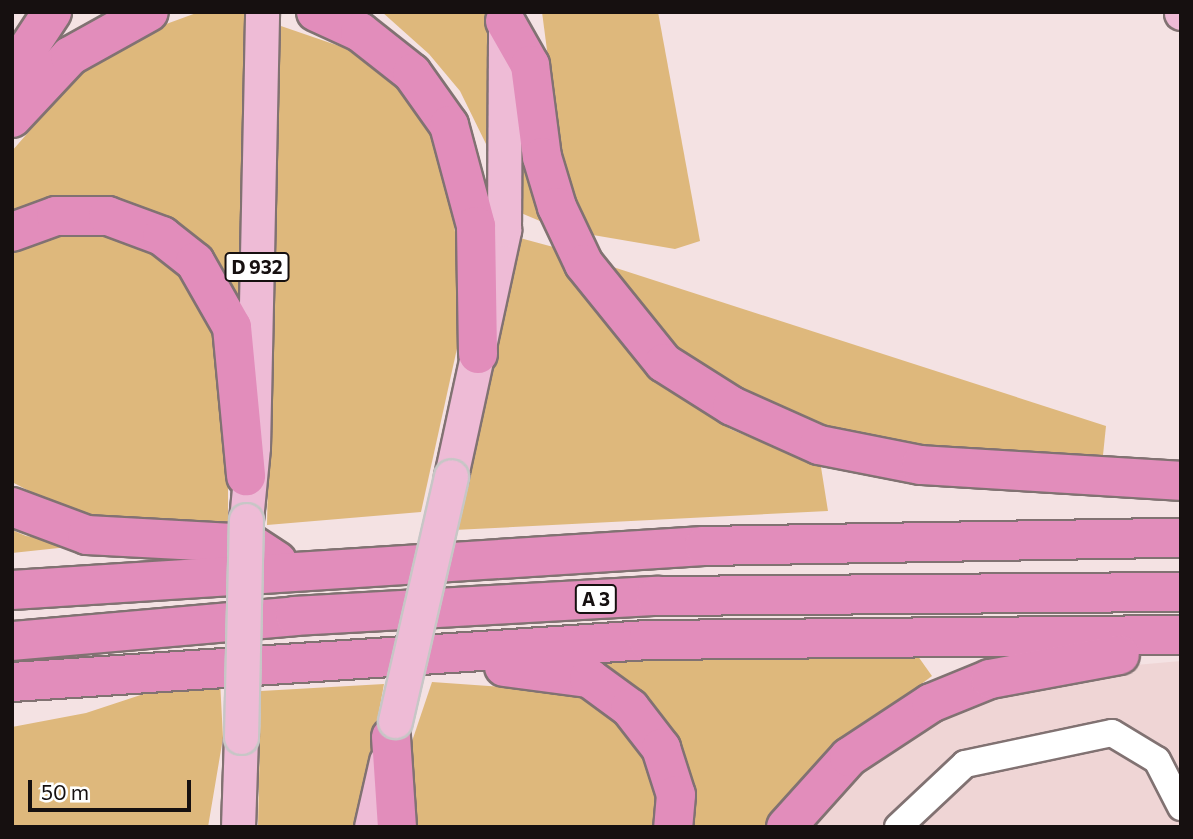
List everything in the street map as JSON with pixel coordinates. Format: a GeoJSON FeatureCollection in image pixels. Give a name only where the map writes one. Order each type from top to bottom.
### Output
{"type":"FeatureCollection","features":[{"type":"Feature","properties":{"kind":"highway"},"geometry":{"type":"LineString","coordinates":[[12,73],[52,12]]}},
{"type":"Feature","properties":{"kind":"highway"},"geometry":{"type":"LineString","coordinates":[[12,118],[70,56],[149,12]]}},
{"type":"Feature","properties":{"kind":"highway"},"geometry":{"type":"LineString","coordinates":[[316,12],[360,32],[412,73],[449,125],[475,226],[478,354]]}},
{"type":"Feature","properties":{"kind":"highway"},"geometry":{"type":"LineString","coordinates":[[505,17],[530,65],[542,158],[556,207],[584,264],[664,363],[732,406],[819,445],[921,465],[1181,481]]}},
{"type":"Feature","properties":{"kind":"highway"},"geometry":{"type":"LineString","coordinates":[[12,232],[56,216],[108,216],[162,236],[195,262],[232,327],[246,476]]}},
{"type":"Feature","properties":{"kind":"highway"},"geometry":{"type":"LineString","coordinates":[[12,507],[88,535],[251,544],[288,568]]}},
{"type":"Feature","properties":{"kind":"highway","name":"A 3"},"geometry":{"type":"LineString","coordinates":[[12,590],[288,568],[704,546],[1181,538]]}},
{"type":"Feature","properties":{"kind":"highway","name":"A 3"},"geometry":{"type":"LineString","coordinates":[[12,641],[295,616],[656,596],[1181,592]]}},
{"type":"Feature","properties":{"kind":"highway"},"geometry":{"type":"LineString","coordinates":[[12,682],[468,650],[836,636],[1163,634]]}},
{"type":"Feature","properties":{"kind":"highway"},"geometry":{"type":"LineString","coordinates":[[786,827],[849,757],[931,703],[1003,675],[1122,654],[1163,634]]}},
{"type":"Feature","properties":{"kind":"highway"},"geometry":{"type":"LineString","coordinates":[[468,650],[499,667],[589,678],[630,708],[661,748],[676,795],[673,827]]}},
{"type":"Feature","properties":{"kind":"highway"},"geometry":{"type":"LineString","coordinates":[[12,708],[74,698],[95,676]]}},
{"type":"Feature","properties":{"kind":"highway"},"geometry":{"type":"LineString","coordinates":[[393,729],[397,827]]}},
{"type":"Feature","properties":{"kind":"main road","name":"D 932"},"geometry":{"type":"LineString","coordinates":[[238,827],[246,476],[253,447],[262,12]]}},
{"type":"Feature","properties":{"kind":"main road"},"geometry":{"type":"LineString","coordinates":[[371,827],[504,230],[505,17]]}},
{"type":"Feature","properties":{"kind":"lane"},"geometry":{"type":"LineString","coordinates":[[898,827],[965,764],[1112,733],[1157,760],[1181,807]]}},
{"type":"Feature","properties":{"kind":"shaded area"},"geometry":{"type":"Polygon","coordinates":[[[199,12],[248,13],[240,310],[206,251],[12,216],[12,151],[79,74],[128,38],[199,12]]]}},
{"type":"Feature","properties":{"kind":"shaded area"},"geometry":{"type":"Polygon","coordinates":[[[382,12],[488,12],[497,147],[487,146],[460,91],[429,54],[382,12]]]}},
{"type":"Feature","properties":{"kind":"shaded area"},"geometry":{"type":"Polygon","coordinates":[[[542,12],[658,12],[700,241],[675,249],[593,235],[569,186],[559,142],[542,12]]]}},
{"type":"Feature","properties":{"kind":"shaded area"},"geometry":{"type":"Polygon","coordinates":[[[278,25],[345,48],[405,84],[444,144],[465,312],[421,512],[267,525],[278,25]]]}},
{"type":"Feature","properties":{"kind":"shaded area"},"geometry":{"type":"Polygon","coordinates":[[[521,147],[547,224],[521,213],[521,147]]]}},
{"type":"Feature","properties":{"kind":"shaded area"},"geometry":{"type":"Polygon","coordinates":[[[112,231],[156,249],[183,271],[211,313],[228,393],[228,524],[147,528],[58,506],[12,482],[12,253],[58,233],[112,231]]]}},
{"type":"Feature","properties":{"kind":"shaded area"},"geometry":{"type":"Polygon","coordinates":[[[520,238],[557,248],[607,325],[654,375],[730,429],[821,467],[828,511],[454,530],[520,238]]]}},
{"type":"Feature","properties":{"kind":"shaded area"},"geometry":{"type":"Polygon","coordinates":[[[613,267],[1106,426],[1103,455],[927,453],[826,435],[676,354],[619,291],[613,267]]]}},
{"type":"Feature","properties":{"kind":"shaded area"},"geometry":{"type":"Polygon","coordinates":[[[12,530],[26,536],[87,545],[12,553],[12,530]]]}},
{"type":"Feature","properties":{"kind":"shaded area"},"geometry":{"type":"Polygon","coordinates":[[[915,652],[932,676],[832,751],[764,827],[686,827],[648,700],[598,660],[915,652]]]}},
{"type":"Feature","properties":{"kind":"shaded area"},"geometry":{"type":"Polygon","coordinates":[[[1181,661],[1181,827],[809,827],[856,775],[919,721],[1044,673],[1181,661]]]}},
{"type":"Feature","properties":{"kind":"shaded area"},"geometry":{"type":"Polygon","coordinates":[[[220,680],[223,738],[208,827],[12,827],[12,727],[86,713],[174,684],[220,680]]]}},
{"type":"Feature","properties":{"kind":"shaded area"},"geometry":{"type":"Polygon","coordinates":[[[432,682],[587,693],[622,718],[649,759],[657,803],[653,827],[411,827],[402,771],[432,682]]]}},
{"type":"Feature","properties":{"kind":"shaded area"},"geometry":{"type":"Polygon","coordinates":[[[384,684],[358,827],[258,827],[261,691],[384,684]]]}}]}
